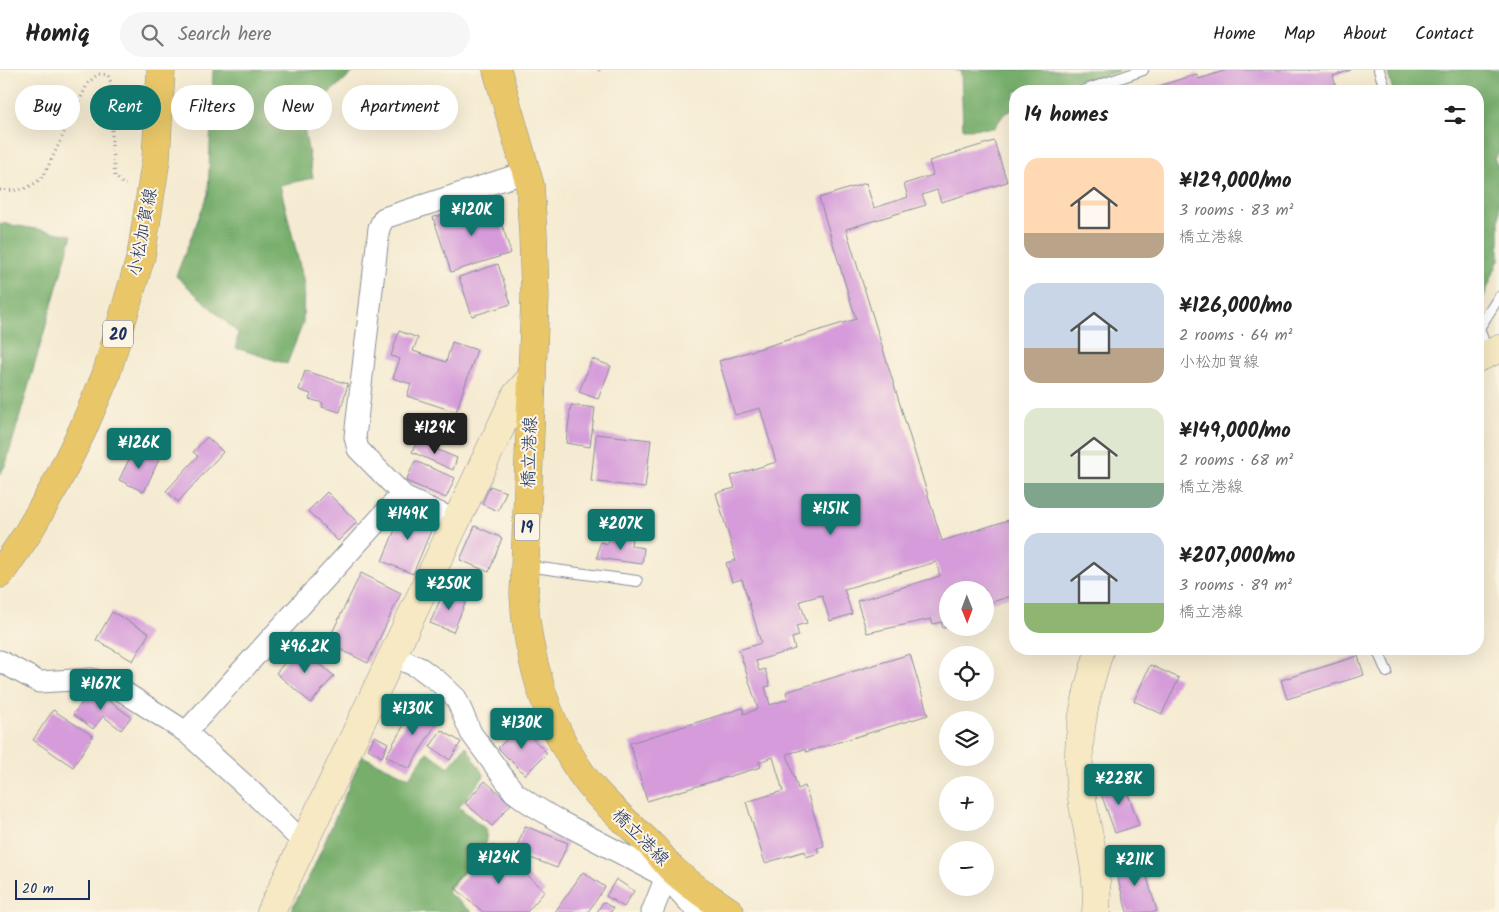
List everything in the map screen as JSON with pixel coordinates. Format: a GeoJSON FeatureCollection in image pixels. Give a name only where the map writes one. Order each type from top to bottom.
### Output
{"type":"FeatureCollection","features":[{"type":"Feature","properties":{"kind":"main road","name":"小松加賀線"},"geometry":{"type":"LineString","coordinates":[[0,574],[26,536],[56,484],[106,375],[141,256],[156,158],[161,70]]}},
{"type":"Feature","properties":{"kind":"main road","name":"橋立港線"},"geometry":{"type":"LineString","coordinates":[[497,70],[530,185],[534,243],[535,296],[524,614],[530,644],[547,705],[562,738],[582,774],[617,815],[656,850],[668,872],[730,912]]}},
{"type":"Feature","properties":{"kind":"street"},"geometry":{"type":"LineString","coordinates":[[457,521],[406,498],[358,449],[355,436],[379,228],[384,218],[527,172]]}},
{"type":"Feature","properties":{"kind":"street"},"geometry":{"type":"LineString","coordinates":[[271,912],[516,395],[532,377]]}},
{"type":"Feature","properties":{"kind":"street"},"geometry":{"type":"LineString","coordinates":[[186,732],[402,494]]}},
{"type":"Feature","properties":{"kind":"street"},"geometry":{"type":"LineString","coordinates":[[1096,912],[1097,878],[1080,790],[1079,744],[1086,695],[1098,655]]}},
{"type":"Feature","properties":{"kind":"street"},"geometry":{"type":"LineString","coordinates":[[393,656],[420,668],[456,698],[471,734],[514,792],[559,822],[668,872],[698,912]]}},
{"type":"Feature","properties":{"kind":"street"},"geometry":{"type":"LineString","coordinates":[[0,661],[38,682],[92,679],[113,685],[186,732],[304,843]]}},
{"type":"Feature","properties":{"kind":"street"},"geometry":{"type":"LineString","coordinates":[[652,912],[668,872]]}},
{"type":"Feature","properties":{"kind":"lane"},"geometry":{"type":"LineString","coordinates":[[1100,85],[1143,70]]}},
{"type":"Feature","properties":{"kind":"lane"},"geometry":{"type":"LineString","coordinates":[[1379,70],[1384,85]]}},
{"type":"Feature","properties":{"kind":"lane"},"geometry":{"type":"LineString","coordinates":[[1484,318],[1499,297]]}},
{"type":"Feature","properties":{"kind":"lane"},"geometry":{"type":"LineString","coordinates":[[525,565],[637,581]]}},
{"type":"Feature","properties":{"kind":"lane"},"geometry":{"type":"LineString","coordinates":[[1380,655],[1387,672]]}},
{"type":"Feature","properties":{"kind":"path"},"geometry":{"type":"LineString","coordinates":[[0,190],[18,190],[34,186],[44,175],[88,83],[98,74],[108,75],[112,85],[112,148],[115,176],[123,184],[151,185]]}},
{"type":"Feature","properties":{"kind":"green space"},"geometry":{"type":"Polygon","coordinates":[[[213,70],[356,70],[332,90],[332,85],[264,85],[264,130],[304,130],[313,178],[280,185],[304,283],[303,323],[287,364],[236,348],[238,333],[176,276],[208,194],[211,130],[254,130],[254,85],[212,85],[213,70]]]}},
{"type":"Feature","properties":{"kind":"green space"},"geometry":{"type":"Polygon","coordinates":[[[955,70],[1122,70],[1078,85],[1009,85],[1009,111],[1005,113],[994,128],[963,129],[961,71],[955,70]]]}},
{"type":"Feature","properties":{"kind":"green space"},"geometry":{"type":"Polygon","coordinates":[[[1387,70],[1499,70],[1499,154],[1494,158],[1499,169],[1499,259],[1484,297],[1484,85],[1391,85],[1387,70]]]}},
{"type":"Feature","properties":{"kind":"green space"},"geometry":{"type":"Polygon","coordinates":[[[0,223],[72,235],[6,464],[0,474],[0,223]]]}},
{"type":"Feature","properties":{"kind":"green space"},"geometry":{"type":"Polygon","coordinates":[[[466,746],[484,776],[459,807],[487,830],[485,846],[447,892],[472,912],[290,912],[313,869],[362,756],[409,778],[427,752],[449,767],[466,746]]]}},
{"type":"Feature","properties":{"kind":"building"},"geometry":{"type":"Polygon","coordinates":[[[1227,70],[1351,70],[1333,76],[1336,85],[1162,85],[1197,74],[1199,79],[1227,70]]]}},
{"type":"Feature","properties":{"kind":"building"},"geometry":{"type":"Polygon","coordinates":[[[994,141],[1007,182],[941,202],[937,190],[922,195],[926,205],[846,229],[942,541],[1009,520],[1009,597],[994,601],[994,581],[939,581],[939,622],[933,624],[931,619],[867,633],[857,601],[940,576],[936,562],[844,589],[852,614],[830,621],[822,595],[800,601],[807,623],[796,626],[799,636],[792,638],[795,649],[756,661],[759,671],[765,669],[770,686],[765,687],[770,705],[788,699],[786,692],[910,654],[928,715],[806,752],[805,749],[787,754],[798,789],[805,786],[824,846],[817,848],[819,853],[806,857],[805,851],[765,863],[746,802],[783,791],[773,757],[759,762],[761,767],[647,801],[630,743],[743,708],[744,714],[758,709],[739,650],[761,643],[742,579],[732,582],[726,563],[736,560],[716,493],[735,488],[731,476],[776,462],[760,408],[735,415],[719,361],[856,319],[819,198],[866,183],[874,208],[908,197],[904,184],[933,175],[929,161],[994,141]]]}},
{"type":"Feature","properties":{"kind":"building"},"geometry":{"type":"Polygon","coordinates":[[[496,206],[511,253],[451,272],[433,217],[496,206]]]}},
{"type":"Feature","properties":{"kind":"building"},"geometry":{"type":"Polygon","coordinates":[[[498,264],[511,304],[472,316],[459,277],[498,264]]]}},
{"type":"Feature","properties":{"kind":"building"},"geometry":{"type":"Polygon","coordinates":[[[399,331],[418,338],[413,351],[446,362],[452,342],[477,350],[456,412],[407,396],[411,384],[393,378],[400,359],[391,356],[399,331]]]}},
{"type":"Feature","properties":{"kind":"building"},"geometry":{"type":"Polygon","coordinates":[[[592,359],[611,366],[598,399],[579,392],[592,359]]]}},
{"type":"Feature","properties":{"kind":"building"},"geometry":{"type":"Polygon","coordinates":[[[305,371],[348,384],[340,412],[322,407],[323,403],[309,399],[311,394],[299,390],[305,371]]]}},
{"type":"Feature","properties":{"kind":"building"},"geometry":{"type":"Polygon","coordinates":[[[571,405],[595,408],[590,447],[566,443],[571,405]]]}},
{"type":"Feature","properties":{"kind":"building"},"geometry":{"type":"Polygon","coordinates":[[[596,434],[651,440],[645,488],[591,481],[596,434]]]}},
{"type":"Feature","properties":{"kind":"building"},"geometry":{"type":"Polygon","coordinates":[[[207,437],[223,452],[178,502],[166,491],[198,456],[193,452],[207,437]]]}},
{"type":"Feature","properties":{"kind":"building"},"geometry":{"type":"Polygon","coordinates":[[[417,441],[457,458],[453,470],[412,452],[417,441]]]}},
{"type":"Feature","properties":{"kind":"building"},"geometry":{"type":"Polygon","coordinates":[[[135,447],[159,459],[144,492],[119,480],[135,447]]]}},
{"type":"Feature","properties":{"kind":"building"},"geometry":{"type":"Polygon","coordinates":[[[415,461],[455,478],[446,498],[406,481],[415,461]]]}},
{"type":"Feature","properties":{"kind":"building"},"geometry":{"type":"Polygon","coordinates":[[[490,486],[506,492],[498,511],[482,504],[490,486]]]}},
{"type":"Feature","properties":{"kind":"building"},"geometry":{"type":"Polygon","coordinates":[[[327,492],[357,522],[338,541],[308,511],[327,492]]]}},
{"type":"Feature","properties":{"kind":"building"},"geometry":{"type":"Polygon","coordinates":[[[404,508],[435,521],[413,574],[382,561],[404,508]]]}},
{"type":"Feature","properties":{"kind":"building"},"geometry":{"type":"Polygon","coordinates":[[[475,526],[502,538],[489,572],[460,560],[475,526]]]}},
{"type":"Feature","properties":{"kind":"building"},"geometry":{"type":"Polygon","coordinates":[[[609,536],[632,539],[631,546],[644,548],[642,564],[597,558],[600,542],[608,544],[609,536]]]}},
{"type":"Feature","properties":{"kind":"building"},"geometry":{"type":"Polygon","coordinates":[[[361,573],[401,593],[368,663],[327,643],[361,573]]]}},
{"type":"Feature","properties":{"kind":"building"},"geometry":{"type":"Polygon","coordinates":[[[445,589],[467,599],[453,632],[430,623],[445,589]]]}},
{"type":"Feature","properties":{"kind":"building"},"geometry":{"type":"Polygon","coordinates":[[[112,612],[149,633],[133,661],[96,640],[112,612]]]}},
{"type":"Feature","properties":{"kind":"building"},"geometry":{"type":"Polygon","coordinates":[[[299,646],[334,676],[311,703],[276,673],[299,646]]]}},
{"type":"Feature","properties":{"kind":"building"},"geometry":{"type":"Polygon","coordinates":[[[1358,656],[1364,675],[1287,699],[1281,680],[1358,656]]]}},
{"type":"Feature","properties":{"kind":"building"},"geometry":{"type":"Polygon","coordinates":[[[1150,665],[1179,678],[1162,714],[1134,701],[1150,665]]]}},
{"type":"Feature","properties":{"kind":"building"},"geometry":{"type":"Polygon","coordinates":[[[93,689],[131,717],[121,730],[103,716],[93,729],[73,714],[93,689]]]}},
{"type":"Feature","properties":{"kind":"building"},"geometry":{"type":"Polygon","coordinates":[[[416,704],[440,717],[409,769],[386,756],[416,704]]]}},
{"type":"Feature","properties":{"kind":"building"},"geometry":{"type":"Polygon","coordinates":[[[53,710],[93,736],[73,767],[33,740],[53,710]]]}},
{"type":"Feature","properties":{"kind":"building"},"geometry":{"type":"Polygon","coordinates":[[[520,726],[547,753],[525,775],[498,748],[520,726]]]}},
{"type":"Feature","properties":{"kind":"building"},"geometry":{"type":"Polygon","coordinates":[[[441,730],[461,742],[450,760],[430,747],[441,730]]]}},
{"type":"Feature","properties":{"kind":"building"},"geometry":{"type":"Polygon","coordinates":[[[375,736],[388,743],[382,757],[368,749],[375,736]]]}},
{"type":"Feature","properties":{"kind":"building"},"geometry":{"type":"Polygon","coordinates":[[[1123,780],[1139,825],[1115,833],[1099,788],[1123,780]]]}},
{"type":"Feature","properties":{"kind":"building"},"geometry":{"type":"Polygon","coordinates":[[[485,781],[511,804],[492,826],[465,803],[485,781]]]}},
{"type":"Feature","properties":{"kind":"building"},"geometry":{"type":"Polygon","coordinates":[[[525,826],[568,843],[557,868],[515,852],[525,826]]]}},
{"type":"Feature","properties":{"kind":"building"},"geometry":{"type":"Polygon","coordinates":[[[493,845],[545,891],[527,912],[483,912],[455,888],[493,845]]]}},
{"type":"Feature","properties":{"kind":"building"},"geometry":{"type":"Polygon","coordinates":[[[1141,857],[1157,911],[1127,912],[1114,865],[1141,857]]]}},
{"type":"Feature","properties":{"kind":"building"},"geometry":{"type":"Polygon","coordinates":[[[583,872],[605,887],[588,912],[555,912],[583,872]]]}},
{"type":"Feature","properties":{"kind":"building"},"geometry":{"type":"Polygon","coordinates":[[[616,879],[634,891],[624,907],[606,896],[616,879]]]}},
{"type":"Feature","properties":{"kind":"building"},"geometry":{"type":"Polygon","coordinates":[[[603,902],[613,908],[611,912],[597,912],[603,902]]]}}]}
